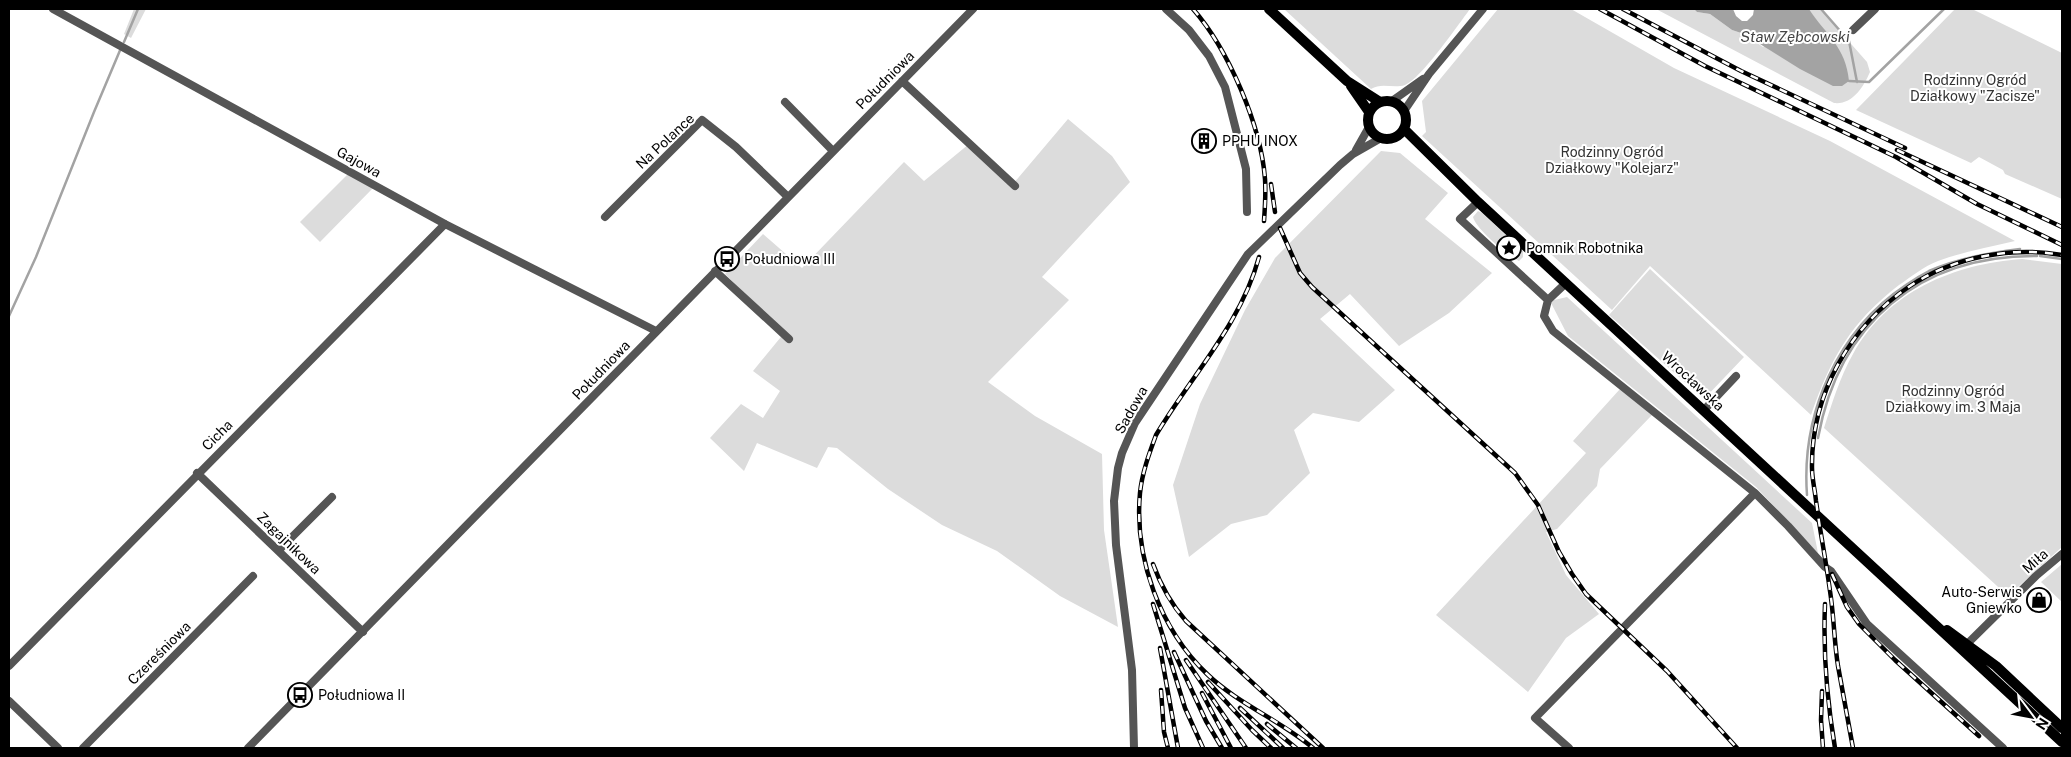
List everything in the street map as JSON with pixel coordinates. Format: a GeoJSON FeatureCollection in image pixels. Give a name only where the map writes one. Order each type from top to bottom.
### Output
{"type":"FeatureCollection","features":[{"type":"Feature","properties":{"kind":"main road"},"geometry":{"type":"LineString","coordinates":[[1269,9],[1347,81],[1380,102],[1392,102],[1404,111],[1406,123],[1404,129],[1396,137],[1381,138],[1376,136],[1369,127],[1369,112],[1347,81]]}},
{"type":"Feature","properties":{"kind":"main road"},"geometry":{"type":"LineString","coordinates":[[1369,112],[1380,102]]}},
{"type":"Feature","properties":{"kind":"main road","name":"Wrocławska"},"geometry":{"type":"LineString","coordinates":[[1404,129],[1439,166],[1928,616],[1936,627],[1996,666],[2062,728]]}},
{"type":"Feature","properties":{"kind":"main road","name":"Wrocławska"},"geometry":{"type":"LineString","coordinates":[[1396,137],[1439,166]]}},
{"type":"Feature","properties":{"kind":"main road","name":"Wrocławska"},"geometry":{"type":"LineString","coordinates":[[1965,647],[2062,742]]}},
{"type":"Feature","properties":{"kind":"street","name":"Gajowa"},"geometry":{"type":"LineString","coordinates":[[53,9],[444,224],[656,331]]}},
{"type":"Feature","properties":{"kind":"street","name":"Południowa"},"geometry":{"type":"LineString","coordinates":[[248,748],[973,9]]}},
{"type":"Feature","properties":{"kind":"street"},"geometry":{"type":"LineString","coordinates":[[1166,9],[1189,30],[1209,56],[1225,87],[1246,169],[1247,212]]}},
{"type":"Feature","properties":{"kind":"street"},"geometry":{"type":"LineString","coordinates":[[1404,111],[1429,74],[1483,9]]}},
{"type":"Feature","properties":{"kind":"street"},"geometry":{"type":"LineString","coordinates":[[1853,30],[1875,9]]}},
{"type":"Feature","properties":{"kind":"street"},"geometry":{"type":"LineString","coordinates":[[1392,102],[1429,74]]}},
{"type":"Feature","properties":{"kind":"street"},"geometry":{"type":"LineString","coordinates":[[902,81],[1015,186]]}},
{"type":"Feature","properties":{"kind":"street"},"geometry":{"type":"LineString","coordinates":[[785,102],[833,151]]}},
{"type":"Feature","properties":{"kind":"street","name":"Na Polance"},"geometry":{"type":"LineString","coordinates":[[605,217],[702,120],[736,147],[788,196]]}},
{"type":"Feature","properties":{"kind":"street","name":"Sadowa"},"geometry":{"type":"LineString","coordinates":[[1353,154],[1369,127]]}},
{"type":"Feature","properties":{"kind":"street","name":"Sadowa"},"geometry":{"type":"LineString","coordinates":[[1134,748],[1132,670],[1116,545],[1114,502],[1118,468],[1122,453],[1135,423],[1248,254],[1353,154],[1381,138]]}},
{"type":"Feature","properties":{"kind":"street"},"geometry":{"type":"LineString","coordinates":[[1478,202],[1460,219],[1548,300]]}},
{"type":"Feature","properties":{"kind":"street","name":"Cicha"},"geometry":{"type":"LineString","coordinates":[[9,666],[444,224]]}},
{"type":"Feature","properties":{"kind":"street"},"geometry":{"type":"LineString","coordinates":[[715,271],[790,339]]}},
{"type":"Feature","properties":{"kind":"street"},"geometry":{"type":"LineString","coordinates":[[1566,283],[1548,300],[1544,316],[1553,330],[1755,493],[1844,587],[1867,624],[2003,748]]}},
{"type":"Feature","properties":{"kind":"street"},"geometry":{"type":"LineString","coordinates":[[1704,410],[1736,376]]}},
{"type":"Feature","properties":{"kind":"street","name":"Zagajnikowa"},"geometry":{"type":"LineString","coordinates":[[197,473],[363,632]]}},
{"type":"Feature","properties":{"kind":"street"},"geometry":{"type":"LineString","coordinates":[[1569,748],[1535,718],[1755,493]]}},
{"type":"Feature","properties":{"kind":"street"},"geometry":{"type":"LineString","coordinates":[[279,550],[332,497]]}},
{"type":"Feature","properties":{"kind":"street","name":"Miła"},"geometry":{"type":"LineString","coordinates":[[1965,647],[2037,575],[2062,554]]}},
{"type":"Feature","properties":{"kind":"street","name":"Czereśniowa"},"geometry":{"type":"LineString","coordinates":[[83,748],[253,576]]}},
{"type":"Feature","properties":{"kind":"street"},"geometry":{"type":"LineString","coordinates":[[9,701],[58,748]]}},
{"type":"Feature","properties":{"kind":"green space"},"geometry":{"type":"Polygon","coordinates":[[[134,9],[146,9],[131,38],[124,34],[134,9]]]}},
{"type":"Feature","properties":{"kind":"green space"},"geometry":{"type":"Polygon","coordinates":[[[1284,9],[1470,9],[1439,51],[1412,81],[1401,86],[1379,86],[1371,89],[1284,9]]]}},
{"type":"Feature","properties":{"kind":"green space","name":"Rodzinny Ogród Działkowy \"Kolejarz\""},"geometry":{"type":"Polygon","coordinates":[[[1498,9],[1571,9],[1674,68],[1830,141],[2015,241],[1966,252],[1933,263],[1899,285],[1882,299],[1867,313],[1844,343],[1826,376],[1811,415],[1650,266],[1612,310],[1422,136],[1426,132],[1422,101],[1498,9]]]}},
{"type":"Feature","properties":{"kind":"green space"},"geometry":{"type":"Polygon","coordinates":[[[1656,9],[1694,9],[1697,12],[1710,14],[1732,30],[1744,34],[1763,47],[1816,20],[1809,9],[1823,9],[1823,12],[1867,62],[1870,72],[1856,94],[1846,101],[1834,103],[1656,9]]]}},
{"type":"Feature","properties":{"kind":"green space","name":"Rodzinny Ogród Działkowy \"Zacisze\""},"geometry":{"type":"Polygon","coordinates":[[[1955,9],[1972,9],[2062,53],[2062,199],[2005,174],[2003,170],[1979,157],[1971,163],[1856,110],[1955,9]]]}},
{"type":"Feature","properties":{"kind":"green space"},"geometry":{"type":"Polygon","coordinates":[[[1068,119],[1112,156],[1130,182],[1042,277],[1069,300],[988,382],[1035,416],[1102,454],[1104,530],[1118,627],[1060,596],[997,551],[942,525],[888,489],[837,448],[828,447],[817,468],[757,443],[744,471],[710,438],[741,404],[763,418],[780,391],[753,371],[785,332],[725,274],[763,234],[802,268],[904,162],[924,181],[969,144],[1013,184],[1068,119]]]}},
{"type":"Feature","properties":{"kind":"green space"},"geometry":{"type":"Polygon","coordinates":[[[1381,151],[1400,153],[1448,193],[1425,219],[1492,273],[1449,313],[1399,346],[1350,294],[1320,319],[1395,390],[1359,422],[1313,413],[1294,430],[1310,473],[1267,515],[1231,524],[1189,557],[1173,485],[1200,404],[1245,310],[1275,258],[1381,151]]]}},
{"type":"Feature","properties":{"kind":"green space"},"geometry":{"type":"Polygon","coordinates":[[[348,174],[374,187],[320,242],[300,222],[348,174]]]}},
{"type":"Feature","properties":{"kind":"green space"},"geometry":{"type":"Polygon","coordinates":[[[1478,211],[1523,251],[1523,257],[1519,261],[1500,248],[1475,222],[1473,217],[1478,211]]]}},
{"type":"Feature","properties":{"kind":"green space","name":"Rodzinny Ogród Działkowy im. 3 Maja"},"geometry":{"type":"Polygon","coordinates":[[[2022,259],[2062,264],[2062,547],[2008,596],[1824,428],[1848,363],[1868,332],[1885,313],[1925,285],[1948,275],[1972,267],[2022,259]]]}},
{"type":"Feature","properties":{"kind":"green space"},"geometry":{"type":"Polygon","coordinates":[[[1650,269],[1744,357],[1704,399],[1609,315],[1650,269]]]}},
{"type":"Feature","properties":{"kind":"green space"},"geometry":{"type":"Polygon","coordinates":[[[1567,297],[1812,523],[1818,553],[1756,487],[1568,336],[1550,301],[1567,297]]]}},
{"type":"Feature","properties":{"kind":"green space"},"geometry":{"type":"Polygon","coordinates":[[[1620,389],[1652,415],[1600,469],[1597,486],[1557,529],[1546,532],[1566,575],[1599,614],[1566,638],[1528,692],[1436,615],[1586,453],[1573,441],[1620,389]]]}},
{"type":"Feature","properties":{"kind":"green space"},"geometry":{"type":"Polygon","coordinates":[[[2062,564],[2062,602],[2041,582],[2062,564]]]}},
{"type":"Feature","properties":{"kind":"water","name":"Staw Zębcowski"},"geometry":{"type":"Polygon","coordinates":[[[1694,9],[1733,9],[1736,16],[1742,21],[1747,21],[1753,15],[1754,9],[1809,9],[1840,50],[1849,81],[1842,86],[1833,86],[1800,69],[1744,34],[1732,30],[1710,14],[1697,12],[1694,9]]]}},
{"type":"Feature","properties":{"kind":"waterway"},"geometry":{"type":"LineString","coordinates":[[124,42],[138,9]]}},
{"type":"Feature","properties":{"kind":"waterway"},"geometry":{"type":"LineString","coordinates":[[1821,9],[1849,41],[1857,82]]}},
{"type":"Feature","properties":{"kind":"waterway"},"geometry":{"type":"LineString","coordinates":[[1849,81],[1869,82],[1944,9]]}},
{"type":"Feature","properties":{"kind":"waterway"},"geometry":{"type":"LineString","coordinates":[[9,316],[36,257],[121,48]]}},
{"type":"Feature","properties":{"kind":"waterway"},"geometry":{"type":"LineString","coordinates":[[1807,495],[1807,464],[1810,434],[1818,404],[1829,376],[1843,350],[1861,325],[1882,304],[1909,283],[1929,271],[1974,257],[2020,249]]}},
{"type":"Feature","properties":{"kind":"waterway"},"geometry":{"type":"LineString","coordinates":[[1818,438],[1829,397],[1845,361],[1866,330],[1892,304],[1922,283],[1956,268],[1995,259],[2037,256]]}},
{"type":"Feature","properties":{"kind":"waterway"},"geometry":{"type":"LineString","coordinates":[[2040,256],[2062,259]]}},
{"type":"Feature","properties":{"kind":"railway"},"geometry":{"type":"LineString","coordinates":[[1193,9],[1206,26],[1230,66],[1250,112],[1257,135],[1265,179],[1264,221]]}},
{"type":"Feature","properties":{"kind":"railway"},"geometry":{"type":"LineString","coordinates":[[1600,9],[1705,66],[1896,157],[1977,204],[2062,245]]}},
{"type":"Feature","properties":{"kind":"railway"},"geometry":{"type":"LineString","coordinates":[[1623,9],[1741,71],[1905,148]]}},
{"type":"Feature","properties":{"kind":"railway"},"geometry":{"type":"LineString","coordinates":[[1897,150],[2062,227]]}},
{"type":"Feature","properties":{"kind":"railway"},"geometry":{"type":"LineString","coordinates":[[1271,184],[1275,212]]}},
{"type":"Feature","properties":{"kind":"railway"},"geometry":{"type":"LineString","coordinates":[[1280,228],[1300,273],[1312,287],[1515,473],[1538,505],[1559,552],[1586,594],[1667,671],[1737,748]]}},
{"type":"Feature","properties":{"kind":"railway"},"geometry":{"type":"LineString","coordinates":[[1853,748],[1838,666],[1831,600],[1812,472],[1813,441],[1818,414],[1827,388],[1838,364],[1852,342],[1869,321],[1889,302],[1927,276],[1964,261],[1983,256],[2023,252],[2062,255]]}},
{"type":"Feature","properties":{"kind":"railway"},"geometry":{"type":"LineString","coordinates":[[1259,257],[1251,281],[1228,327],[1156,435],[1146,464],[1140,493],[1139,518],[1141,542],[1146,567],[1154,591],[1176,636],[1190,656],[1219,685],[1313,748]]}},
{"type":"Feature","properties":{"kind":"railway"},"geometry":{"type":"LineString","coordinates":[[1153,564],[1167,594],[1186,621],[1323,748]]}},
{"type":"Feature","properties":{"kind":"railway"},"geometry":{"type":"LineString","coordinates":[[1832,574],[1847,607],[1859,624],[1895,660],[1979,736]]}},
{"type":"Feature","properties":{"kind":"railway"},"geometry":{"type":"LineString","coordinates":[[1153,604],[1185,708],[1203,748]]}},
{"type":"Feature","properties":{"kind":"railway"},"geometry":{"type":"LineString","coordinates":[[1825,604],[1826,676],[1835,748]]}},
{"type":"Feature","properties":{"kind":"railway"},"geometry":{"type":"LineString","coordinates":[[1160,648],[1178,748]]}},
{"type":"Feature","properties":{"kind":"railway"},"geometry":{"type":"LineString","coordinates":[[1174,652],[1206,721],[1222,748]]}},
{"type":"Feature","properties":{"kind":"railway"},"geometry":{"type":"LineString","coordinates":[[1186,660],[1246,748]]}},
{"type":"Feature","properties":{"kind":"railway"},"geometry":{"type":"LineString","coordinates":[[1208,682],[1271,748]]}},
{"type":"Feature","properties":{"kind":"railway"},"geometry":{"type":"LineString","coordinates":[[1161,690],[1164,732],[1168,748]]}},
{"type":"Feature","properties":{"kind":"railway"},"geometry":{"type":"LineString","coordinates":[[1822,691],[1821,720],[1823,748]]}},
{"type":"Feature","properties":{"kind":"railway"},"geometry":{"type":"LineString","coordinates":[[1202,693],[1231,748]]}},
{"type":"Feature","properties":{"kind":"railway"},"geometry":{"type":"LineString","coordinates":[[1240,708],[1283,748]]}},
{"type":"Feature","properties":{"kind":"railway"},"geometry":{"type":"LineString","coordinates":[[1267,724],[1296,748]]}},
{"type":"Feature","properties":{"kind":"place","name":"PPHU INOX"},"geometry":{"type":"Point","coordinates":[1204,141]}},
{"type":"Feature","properties":{"kind":"place","name":"Pomnik Robotnika"},"geometry":{"type":"Point","coordinates":[1509,248]}},
{"type":"Feature","properties":{"kind":"place","name":"Południowa III"},"geometry":{"type":"Point","coordinates":[727,259]}},
{"type":"Feature","properties":{"kind":"place","name":"Auto-Serwis Gniewko"},"geometry":{"type":"Point","coordinates":[2039,600]}},
{"type":"Feature","properties":{"kind":"place","name":"Południowa II"},"geometry":{"type":"Point","coordinates":[300,695]}}]}
